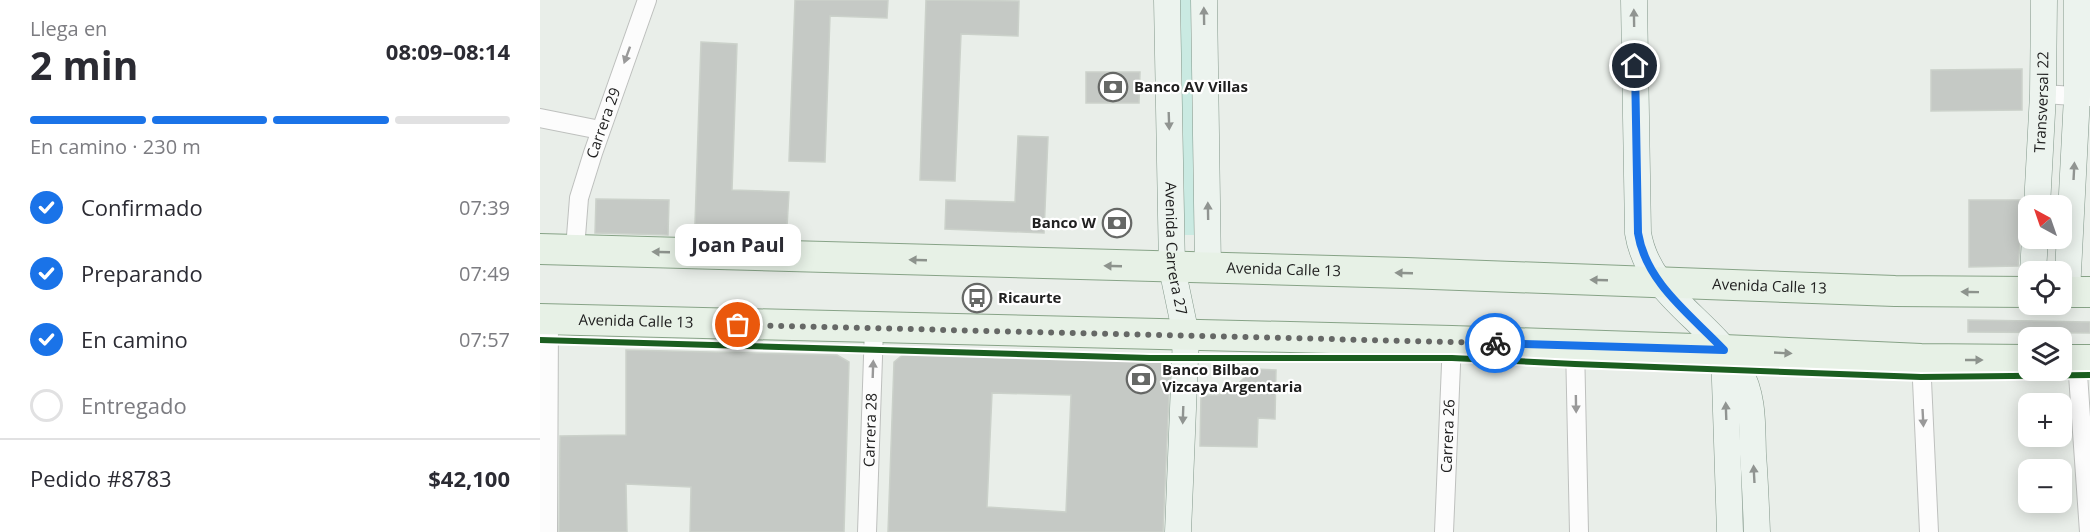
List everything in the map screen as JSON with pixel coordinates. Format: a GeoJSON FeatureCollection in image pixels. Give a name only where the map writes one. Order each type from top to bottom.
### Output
{"type":"FeatureCollection","features":[{"type":"Feature","properties":{"kind":"main road","name":"Avenida Carrera 27"},"geometry":{"type":"LineString","coordinates":[[1167,0],[1172,267],[1186,336],[1178,532]]}},
{"type":"Feature","properties":{"kind":"main road","name":"Avenida Carrera 27"},"geometry":{"type":"LineString","coordinates":[[1204,0],[1209,269]]}},
{"type":"Feature","properties":{"kind":"main road"},"geometry":{"type":"LineString","coordinates":[[1634,0],[1638,233],[1645,261],[1658,282],[1724,350],[1739,370],[1746,386],[1751,406],[1757,532]]}},
{"type":"Feature","properties":{"kind":"main road","name":"Transversal 22"},"geometry":{"type":"LineString","coordinates":[[2038,195],[2043,94],[2044,0]]}},
{"type":"Feature","properties":{"kind":"main road"},"geometry":{"type":"LineString","coordinates":[[2073,292],[2084,97],[2077,0]]}},
{"type":"Feature","properties":{"kind":"main road","name":"Avenida Calle 13"},"geometry":{"type":"LineString","coordinates":[[540,249],[1895,291],[2018,292]]}},
{"type":"Feature","properties":{"kind":"main road","name":"Avenida Calle 13"},"geometry":{"type":"LineString","coordinates":[[545,319],[1186,336],[1452,350],[1575,345],[1921,359],[2018,360]]}},
{"type":"Feature","properties":{"kind":"main road"},"geometry":{"type":"LineString","coordinates":[[1724,350],[1730,532]]}},
{"type":"Feature","properties":{"kind":"street","name":"Carrera 29"},"geometry":{"type":"LineString","coordinates":[[575,249],[579,198],[600,130],[647,0]]}},
{"type":"Feature","properties":{"kind":"street"},"geometry":{"type":"LineString","coordinates":[[2043,94],[2084,97]]}},
{"type":"Feature","properties":{"kind":"street"},"geometry":{"type":"LineString","coordinates":[[540,118],[600,130]]}},
{"type":"Feature","properties":{"kind":"street"},"geometry":{"type":"LineString","coordinates":[[545,319],[548,532]]}},
{"type":"Feature","properties":{"kind":"street","name":"Carrera 28"},"geometry":{"type":"LineString","coordinates":[[867,532],[874,328]]}},
{"type":"Feature","properties":{"kind":"street"},"geometry":{"type":"LineString","coordinates":[[1575,345],[1579,532]]}},
{"type":"Feature","properties":{"kind":"street","name":"Carrera 26"},"geometry":{"type":"LineString","coordinates":[[1444,532],[1452,350]]}},
{"type":"Feature","properties":{"kind":"street"},"geometry":{"type":"LineString","coordinates":[[1921,359],[1929,532]]}},
{"type":"Feature","properties":{"kind":"street"},"geometry":{"type":"LineString","coordinates":[[2076,360],[2089,532]]}},
{"type":"Feature","properties":{"kind":"shaded area"},"geometry":{"type":"Polygon","coordinates":[[[1178,0],[1194,0],[1198,235],[1182,235],[1178,0]]]}},
{"type":"Feature","properties":{"kind":"building"},"geometry":{"type":"Polygon","coordinates":[[[795,0],[888,0],[887,18],[830,16],[825,162],[789,161],[795,0]]]}},
{"type":"Feature","properties":{"kind":"building"},"geometry":{"type":"Polygon","coordinates":[[[926,0],[1019,1],[1018,36],[961,34],[955,181],[920,180],[926,0]]]}},
{"type":"Feature","properties":{"kind":"building"},"geometry":{"type":"Polygon","coordinates":[[[701,42],[737,44],[732,190],[789,192],[787,227],[695,224],[701,42]]]}},
{"type":"Feature","properties":{"kind":"building"},"geometry":{"type":"Polygon","coordinates":[[[2022,69],[2022,110],[1931,111],[1931,70],[2022,69]]]}},
{"type":"Feature","properties":{"kind":"building","name":"Banco AV Villas"},"geometry":{"type":"Polygon","coordinates":[[[1086,72],[1140,72],[1139,103],[1086,103],[1086,72]]]}},
{"type":"Feature","properties":{"kind":"building"},"geometry":{"type":"Polygon","coordinates":[[[1018,136],[1048,137],[1044,233],[945,229],[946,200],[1015,202],[1018,136]]]}},
{"type":"Feature","properties":{"kind":"building"},"geometry":{"type":"Polygon","coordinates":[[[596,199],[669,200],[668,235],[595,233],[596,199]]]}},
{"type":"Feature","properties":{"kind":"building"},"geometry":{"type":"Polygon","coordinates":[[[1969,200],[2018,200],[2018,266],[1969,267],[1969,200]]]}},
{"type":"Feature","properties":{"kind":"building"},"geometry":{"type":"Polygon","coordinates":[[[1968,320],[2090,322],[2090,333],[2072,333],[2072,327],[2018,327],[2018,332],[1968,332],[1968,320]]]}},
{"type":"Feature","properties":{"kind":"building"},"geometry":{"type":"Polygon","coordinates":[[[626,350],[837,355],[849,362],[844,532],[690,532],[691,487],[626,484],[627,532],[559,532],[560,436],[626,435],[626,350]]]}},
{"type":"Feature","properties":{"kind":"building"},"geometry":{"type":"Polygon","coordinates":[[[906,352],[994,355],[994,358],[1160,359],[1170,371],[1163,532],[888,532],[894,362],[906,352]],[[992,393],[987,507],[1066,512],[1071,395],[992,393]]]}},
{"type":"Feature","properties":{"kind":"building"},"geometry":{"type":"Polygon","coordinates":[[[1254,369],[1276,370],[1275,419],[1258,418],[1257,447],[1200,446],[1201,395],[1218,395],[1232,389],[1254,369]]]}},
{"type":"Feature","properties":{"kind":"cycle path"},"geometry":{"type":"LineString","coordinates":[[540,340],[1150,358],[1452,358],[1921,377],[2090,375]]}},
{"type":"Feature","properties":{"kind":"way so far"},"geometry":{"type":"LineString","coordinates":[[738,325],[1495,343]]}},
{"type":"Feature","properties":{"kind":"place","name":"Banco AV Villas"},"geometry":{"type":"Point","coordinates":[1113,87]}},
{"type":"Feature","properties":{"kind":"place","name":"Banco W"},"geometry":{"type":"Point","coordinates":[1117,223]}},
{"type":"Feature","properties":{"kind":"place","name":"Ricaurte"},"geometry":{"type":"Point","coordinates":[977,298]}},
{"type":"Feature","properties":{"kind":"place","name":"Joan Paul"},"geometry":{"type":"Point","coordinates":[738,325]}},
{"type":"Feature","properties":{"kind":"place","name":"Banco Bilbao Vizcaya Argentaria"},"geometry":{"type":"Point","coordinates":[1141,379]}},
{"type":"Feature","properties":{"kind":"route"},"geometry":{"type":"LineString","coordinates":[[1495,343],[1724,350],[1658,282],[1645,261],[1640,246],[1635,66]]}}]}
